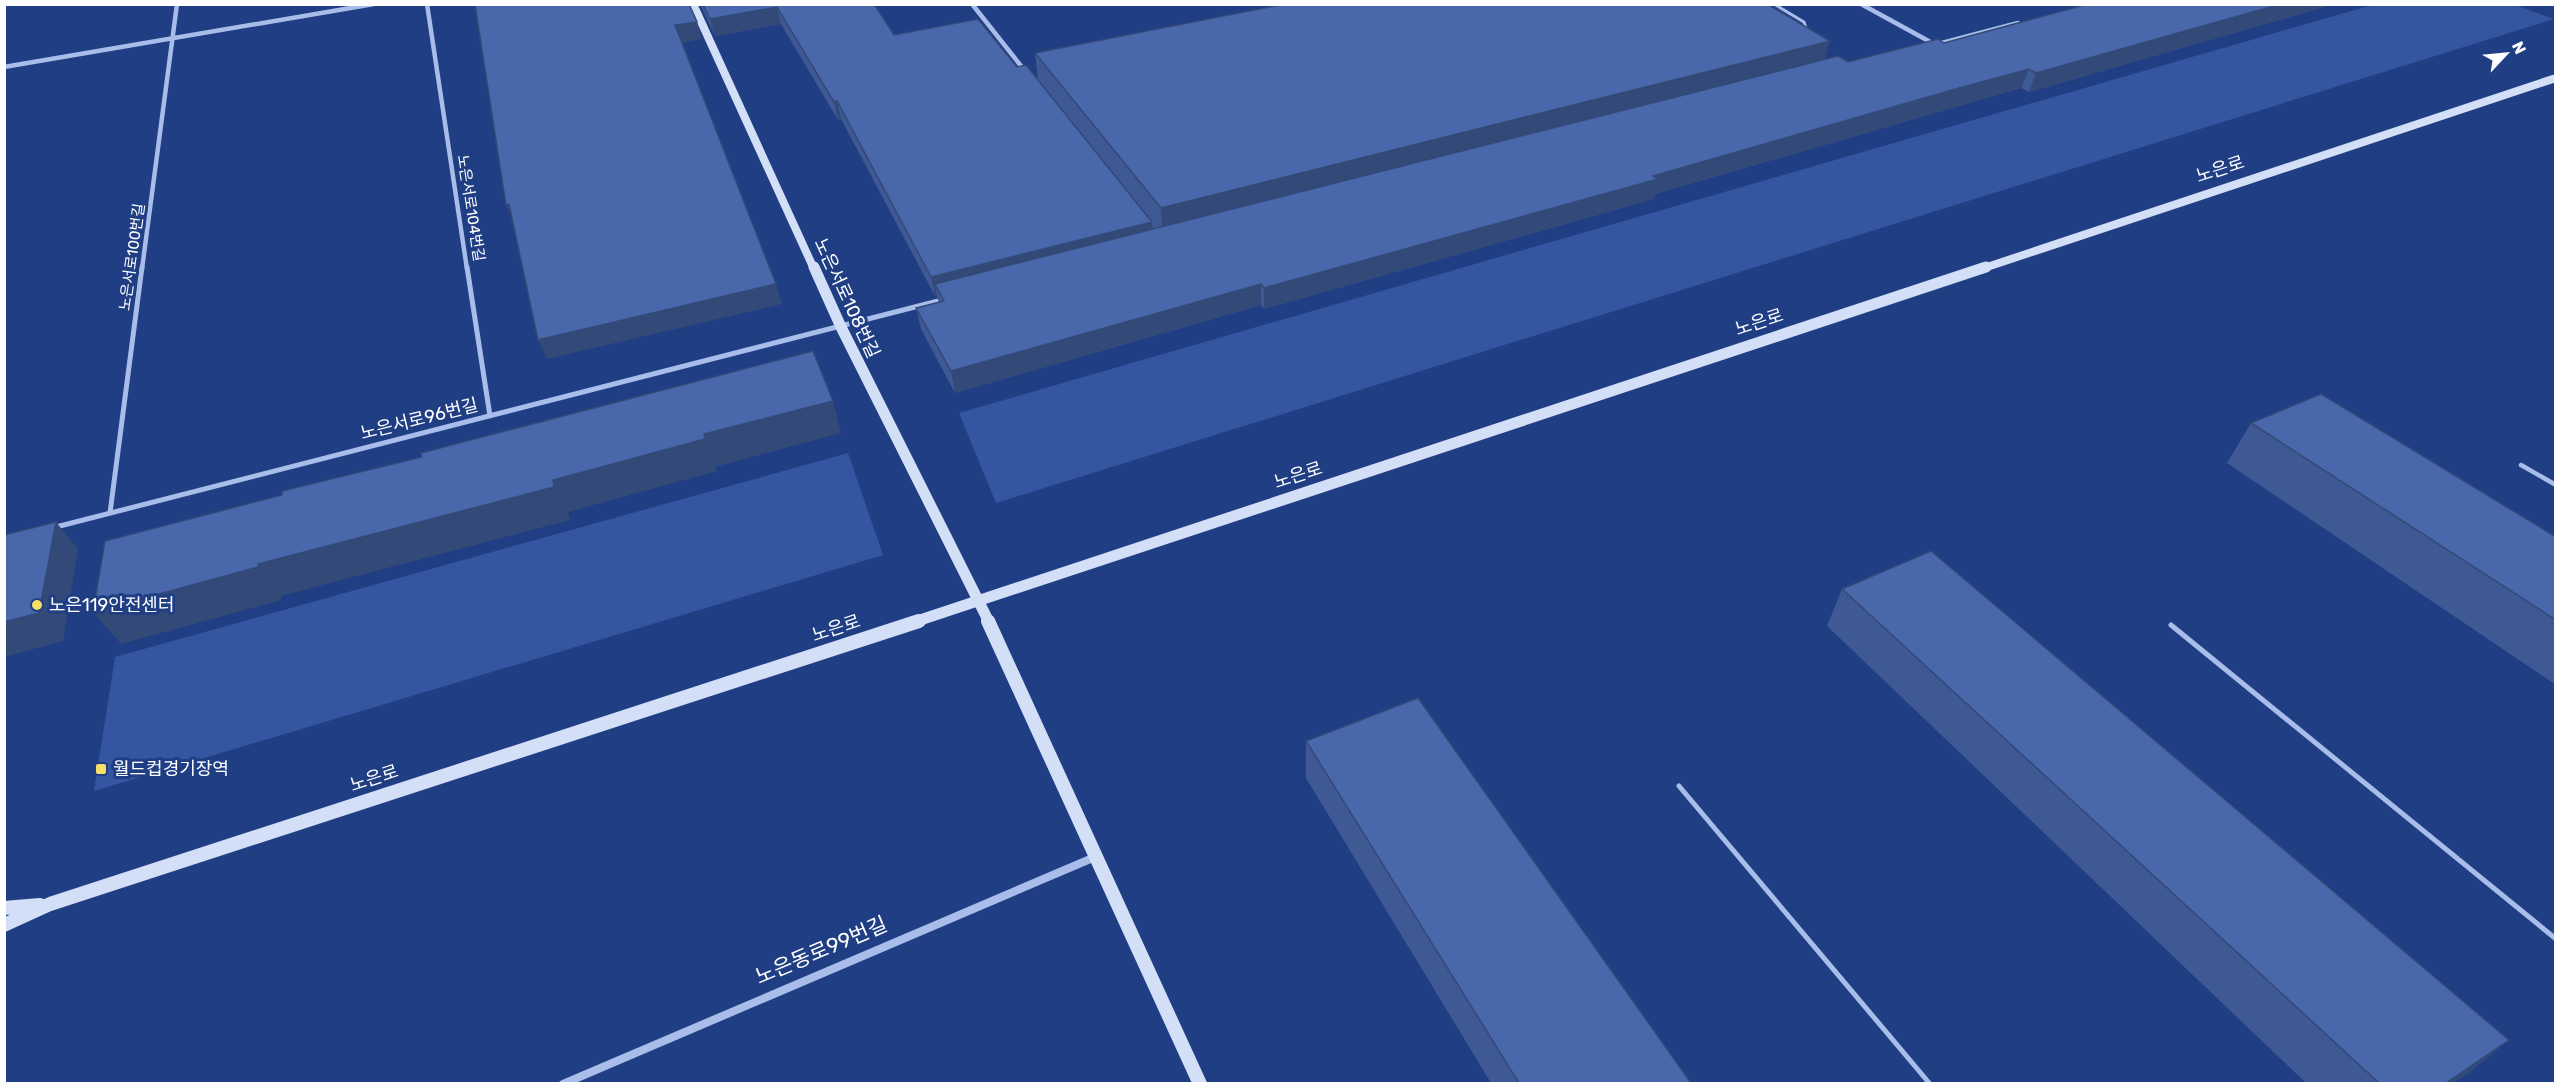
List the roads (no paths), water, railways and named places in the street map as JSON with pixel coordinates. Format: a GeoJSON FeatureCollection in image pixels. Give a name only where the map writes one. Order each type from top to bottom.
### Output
{"type":"FeatureCollection","features":[{"type":"Feature","properties":{"kind":"street","name":"노은서로100번길"},"geometry":{"type":"LineString","coordinates":[[110,513],[177,4]]}},
{"type":"Feature","properties":{"kind":"street"},"geometry":{"type":"LineString","coordinates":[[4,67],[374,4]]}},
{"type":"Feature","properties":{"kind":"street","name":"노은서로104번길"},"geometry":{"type":"LineString","coordinates":[[427,4],[490,416]]}},
{"type":"Feature","properties":{"kind":"street","name":"노은서로108번길"},"geometry":{"type":"LineString","coordinates":[[693,4],[841,327],[980,601]]}},
{"type":"Feature","properties":{"kind":"street"},"geometry":{"type":"LineString","coordinates":[[972,4],[1030,78]]}},
{"type":"Feature","properties":{"kind":"street"},"geometry":{"type":"LineString","coordinates":[[1861,4],[1935,45]]}},
{"type":"Feature","properties":{"kind":"street"},"geometry":{"type":"LineString","coordinates":[[1923,48],[2024,22]]}},
{"type":"Feature","properties":{"kind":"street","name":"노은로"},"geometry":{"type":"LineString","coordinates":[[4,925],[50,904],[980,601],[2556,78]]}},
{"type":"Feature","properties":{"kind":"street","name":"노은서로96번길"},"geometry":{"type":"LineString","coordinates":[[47,530],[955,297]]}},
{"type":"Feature","properties":{"kind":"street"},"geometry":{"type":"LineString","coordinates":[[980,601],[1200,1083]]}},
{"type":"Feature","properties":{"kind":"street","name":"노은동로99번길"},"geometry":{"type":"LineString","coordinates":[[563,1083],[1096,856]]}},
{"type":"Feature","properties":{"kind":"street","name":"노은로"},"geometry":{"type":"LineString","coordinates":[[4,908],[50,904]]}},
{"type":"Feature","properties":{"kind":"lane"},"geometry":{"type":"LineString","coordinates":[[1774,4],[1804,22],[1808,29],[1806,34]]}},
{"type":"Feature","properties":{"kind":"lane"},"geometry":{"type":"LineString","coordinates":[[2521,465],[2556,484]]}},
{"type":"Feature","properties":{"kind":"lane"},"geometry":{"type":"LineString","coordinates":[[2171,625],[2556,939]]}},
{"type":"Feature","properties":{"kind":"lane"},"geometry":{"type":"LineString","coordinates":[[1679,786],[1930,1083]]}},
{"type":"Feature","properties":{"kind":"place","name":"노은119안전센터"},"geometry":{"type":"Point","coordinates":[37,605]}},
{"type":"Feature","properties":{"kind":"place","name":"월드컵경기장역"},"geometry":{"type":"Point","coordinates":[101,769]}}]}
